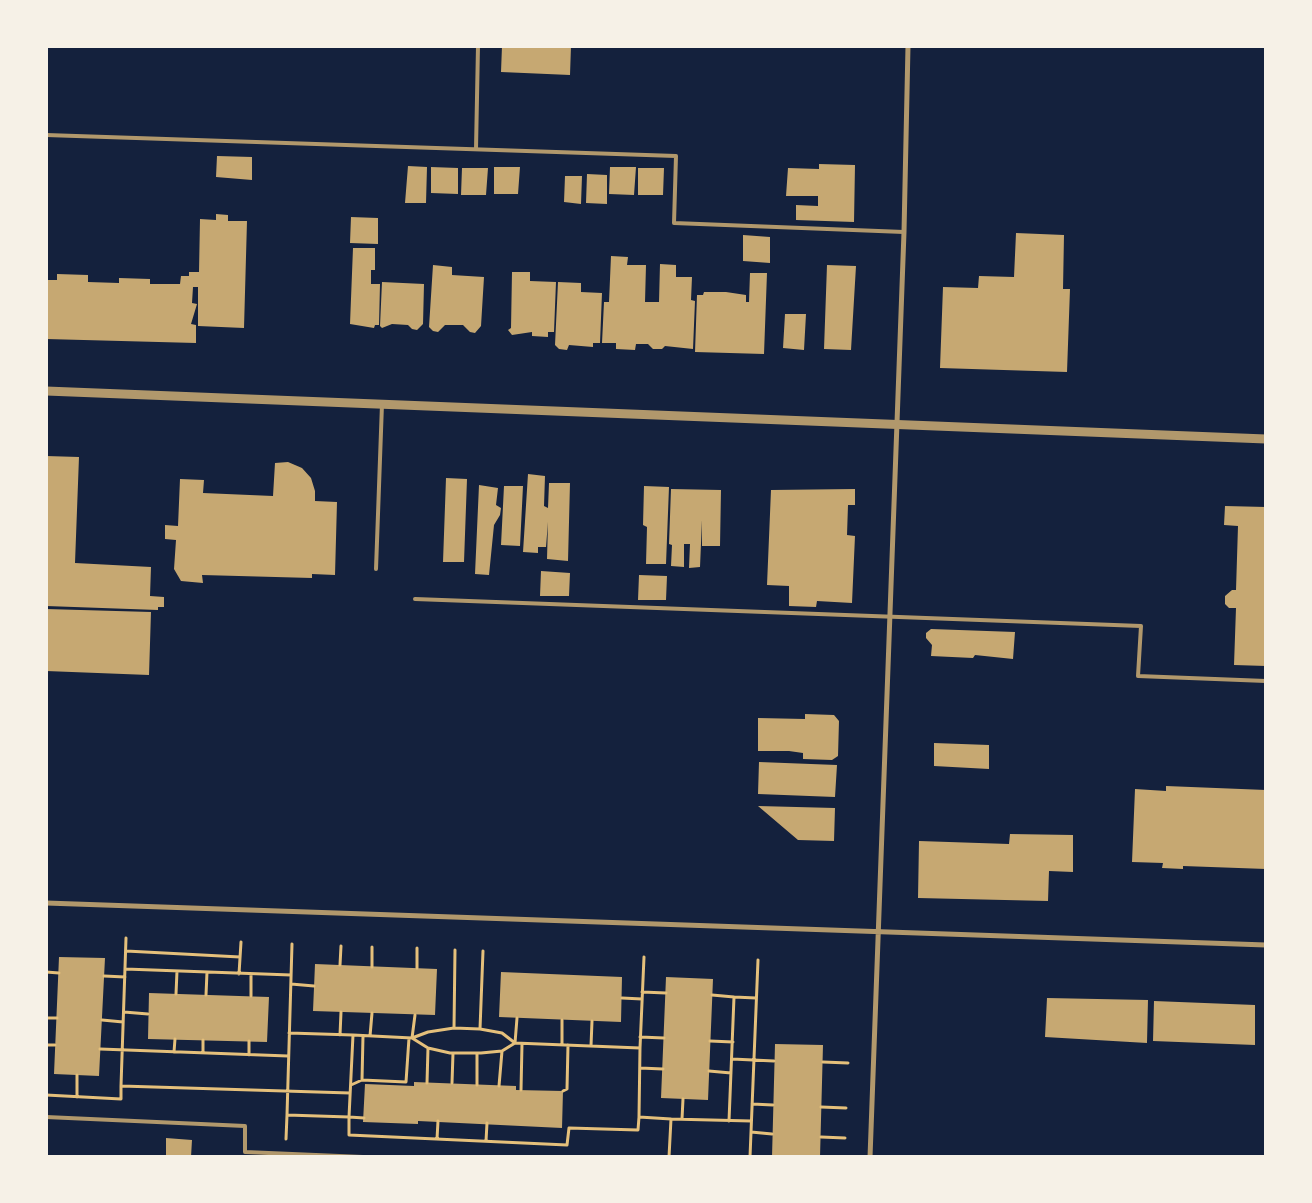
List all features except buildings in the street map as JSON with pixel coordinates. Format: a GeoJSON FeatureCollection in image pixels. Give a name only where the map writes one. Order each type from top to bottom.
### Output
{"type":"FeatureCollection","features":[{"type":"Feature","properties":{"kind":"street"},"geometry":{"type":"LineString","coordinates":[[870,1157],[895,424],[904,232],[908,46]]}},
{"type":"Feature","properties":{"kind":"street"},"geometry":{"type":"LineString","coordinates":[[46,391],[1266,438]]}},
{"type":"Feature","properties":{"kind":"street"},"geometry":{"type":"LineString","coordinates":[[46,903],[1266,945]]}},
{"type":"Feature","properties":{"kind":"lane"},"geometry":{"type":"LineString","coordinates":[[476,149],[478,46]]}},
{"type":"Feature","properties":{"kind":"lane"},"geometry":{"type":"LineString","coordinates":[[46,135],[676,156],[674,223],[904,232]]}},
{"type":"Feature","properties":{"kind":"lane"},"geometry":{"type":"LineString","coordinates":[[376,569],[382,404]]}},
{"type":"Feature","properties":{"kind":"lane"},"geometry":{"type":"LineString","coordinates":[[415,599],[1141,626],[1138,676],[1266,681]]}},
{"type":"Feature","properties":{"kind":"lane"},"geometry":{"type":"LineString","coordinates":[[46,1117],[245,1126],[246,1152],[362,1157]]}},
{"type":"Feature","properties":{"kind":"path"},"geometry":{"type":"LineString","coordinates":[[46,1095],[120,1099],[126,938]]}},
{"type":"Feature","properties":{"kind":"path"},"geometry":{"type":"LineString","coordinates":[[239,974],[241,942]]}},
{"type":"Feature","properties":{"kind":"path"},"geometry":{"type":"LineString","coordinates":[[285,1154],[292,944]]}},
{"type":"Feature","properties":{"kind":"path"},"geometry":{"type":"LineString","coordinates":[[340,965],[341,946]]}},
{"type":"Feature","properties":{"kind":"path"},"geometry":{"type":"LineString","coordinates":[[372,947],[372,966]]}},
{"type":"Feature","properties":{"kind":"path"},"geometry":{"type":"LineString","coordinates":[[417,948],[417,968]]}},
{"type":"Feature","properties":{"kind":"path"},"geometry":{"type":"LineString","coordinates":[[454,1028],[456,950]]}},
{"type":"Feature","properties":{"kind":"path"},"geometry":{"type":"LineString","coordinates":[[126,951],[240,957]]}},
{"type":"Feature","properties":{"kind":"path"},"geometry":{"type":"LineString","coordinates":[[480,1028],[483,951]]}},
{"type":"Feature","properties":{"kind":"path"},"geometry":{"type":"LineString","coordinates":[[353,1036],[349,1135],[567,1145],[569,1128],[638,1130],[644,956]]}},
{"type":"Feature","properties":{"kind":"path"},"geometry":{"type":"LineString","coordinates":[[750,1157],[758,960]]}},
{"type":"Feature","properties":{"kind":"path"},"geometry":{"type":"LineString","coordinates":[[125,969],[291,976]]}},
{"type":"Feature","properties":{"kind":"path"},"geometry":{"type":"LineString","coordinates":[[176,994],[177,971]]}},
{"type":"Feature","properties":{"kind":"path"},"geometry":{"type":"LineString","coordinates":[[46,972],[59,973]]}},
{"type":"Feature","properties":{"kind":"path"},"geometry":{"type":"LineString","coordinates":[[206,995],[207,972]]}},
{"type":"Feature","properties":{"kind":"path"},"geometry":{"type":"LineString","coordinates":[[251,974],[251,996]]}},
{"type":"Feature","properties":{"kind":"path"},"geometry":{"type":"LineString","coordinates":[[104,976],[125,978]]}},
{"type":"Feature","properties":{"kind":"path"},"geometry":{"type":"LineString","coordinates":[[290,984],[314,986]]}},
{"type":"Feature","properties":{"kind":"path"},"geometry":{"type":"LineString","coordinates":[[642,992],[666,994]]}},
{"type":"Feature","properties":{"kind":"path"},"geometry":{"type":"LineString","coordinates":[[712,995],[756,998]]}},
{"type":"Feature","properties":{"kind":"path"},"geometry":{"type":"LineString","coordinates":[[729,1121],[734,997]]}},
{"type":"Feature","properties":{"kind":"path"},"geometry":{"type":"LineString","coordinates":[[622,998],[642,999]]}},
{"type":"Feature","properties":{"kind":"path"},"geometry":{"type":"LineString","coordinates":[[124,1012],[148,1014]]}},
{"type":"Feature","properties":{"kind":"path"},"geometry":{"type":"LineString","coordinates":[[340,1035],[341,1012]]}},
{"type":"Feature","properties":{"kind":"path"},"geometry":{"type":"LineString","coordinates":[[370,1036],[372,1013]]}},
{"type":"Feature","properties":{"kind":"path"},"geometry":{"type":"LineString","coordinates":[[350,1085],[362,1080],[406,1084],[414,1015]]}},
{"type":"Feature","properties":{"kind":"path"},"geometry":{"type":"LineString","coordinates":[[46,1018],[57,1018]]}},
{"type":"Feature","properties":{"kind":"path"},"geometry":{"type":"LineString","coordinates":[[515,1043],[517,1018]]}},
{"type":"Feature","properties":{"kind":"path"},"geometry":{"type":"LineString","coordinates":[[102,1020],[123,1022]]}},
{"type":"Feature","properties":{"kind":"path"},"geometry":{"type":"LineString","coordinates":[[562,1020],[562,1045]]}},
{"type":"Feature","properties":{"kind":"path"},"geometry":{"type":"LineString","coordinates":[[591,1046],[592,1021]]}},
{"type":"Feature","properties":{"kind":"path"},"geometry":{"type":"LineString","coordinates":[[289,1032],[411,1038],[428,1032],[454,1028],[480,1028],[502,1033],[515,1043],[522,1044],[640,1048]]}},
{"type":"Feature","properties":{"kind":"path"},"geometry":{"type":"LineString","coordinates":[[362,1080],[363,1036]]}},
{"type":"Feature","properties":{"kind":"path"},"geometry":{"type":"LineString","coordinates":[[640,1036],[664,1038]]}},
{"type":"Feature","properties":{"kind":"path"},"geometry":{"type":"LineString","coordinates":[[411,1038],[428,1048],[453,1053],[502,1051],[515,1043]]}},
{"type":"Feature","properties":{"kind":"path"},"geometry":{"type":"LineString","coordinates":[[174,1052],[175,1039]]}},
{"type":"Feature","properties":{"kind":"path"},"geometry":{"type":"LineString","coordinates":[[203,1040],[203,1053]]}},
{"type":"Feature","properties":{"kind":"path"},"geometry":{"type":"LineString","coordinates":[[249,1041],[249,1055]]}},
{"type":"Feature","properties":{"kind":"path"},"geometry":{"type":"LineString","coordinates":[[710,1041],[732,1042]]}},
{"type":"Feature","properties":{"kind":"path"},"geometry":{"type":"LineString","coordinates":[[521,1090],[522,1044]]}},
{"type":"Feature","properties":{"kind":"path"},"geometry":{"type":"LineString","coordinates":[[46,1045],[55,1045]]}},
{"type":"Feature","properties":{"kind":"path"},"geometry":{"type":"LineString","coordinates":[[563,1091],[567,1089],[568,1045]]}},
{"type":"Feature","properties":{"kind":"path"},"geometry":{"type":"LineString","coordinates":[[427,1082],[428,1048]]}},
{"type":"Feature","properties":{"kind":"path"},"geometry":{"type":"LineString","coordinates":[[100,1049],[288,1056]]}},
{"type":"Feature","properties":{"kind":"path"},"geometry":{"type":"LineString","coordinates":[[499,1086],[502,1051]]}},
{"type":"Feature","properties":{"kind":"path"},"geometry":{"type":"LineString","coordinates":[[452,1084],[453,1053]]}},
{"type":"Feature","properties":{"kind":"path"},"geometry":{"type":"LineString","coordinates":[[477,1053],[477,1085]]}},
{"type":"Feature","properties":{"kind":"path"},"geometry":{"type":"LineString","coordinates":[[732,1059],[774,1061]]}},
{"type":"Feature","properties":{"kind":"path"},"geometry":{"type":"LineString","coordinates":[[823,1062],[848,1063]]}},
{"type":"Feature","properties":{"kind":"path"},"geometry":{"type":"LineString","coordinates":[[640,1068],[663,1069]]}},
{"type":"Feature","properties":{"kind":"path"},"geometry":{"type":"LineString","coordinates":[[709,1071],[731,1073]]}},
{"type":"Feature","properties":{"kind":"path"},"geometry":{"type":"LineString","coordinates":[[77,1097],[78,1075]]}},
{"type":"Feature","properties":{"kind":"path"},"geometry":{"type":"LineString","coordinates":[[121,1086],[350,1093]]}},
{"type":"Feature","properties":{"kind":"path"},"geometry":{"type":"LineString","coordinates":[[682,1119],[683,1099]]}},
{"type":"Feature","properties":{"kind":"path"},"geometry":{"type":"LineString","coordinates":[[752,1104],[773,1105]]}},
{"type":"Feature","properties":{"kind":"path"},"geometry":{"type":"LineString","coordinates":[[821,1107],[846,1108]]}},
{"type":"Feature","properties":{"kind":"path"},"geometry":{"type":"LineString","coordinates":[[287,1115],[364,1118]]}},
{"type":"Feature","properties":{"kind":"path"},"geometry":{"type":"LineString","coordinates":[[639,1117],[751,1121]]}},
{"type":"Feature","properties":{"kind":"path"},"geometry":{"type":"LineString","coordinates":[[669,1157],[671,1119]]}},
{"type":"Feature","properties":{"kind":"path"},"geometry":{"type":"LineString","coordinates":[[437,1139],[438,1121]]}},
{"type":"Feature","properties":{"kind":"path"},"geometry":{"type":"LineString","coordinates":[[486,1141],[487,1123]]}},
{"type":"Feature","properties":{"kind":"path"},"geometry":{"type":"LineString","coordinates":[[751,1132],[772,1134]]}},
{"type":"Feature","properties":{"kind":"path"},"geometry":{"type":"LineString","coordinates":[[821,1136],[845,1138]]}}]}
